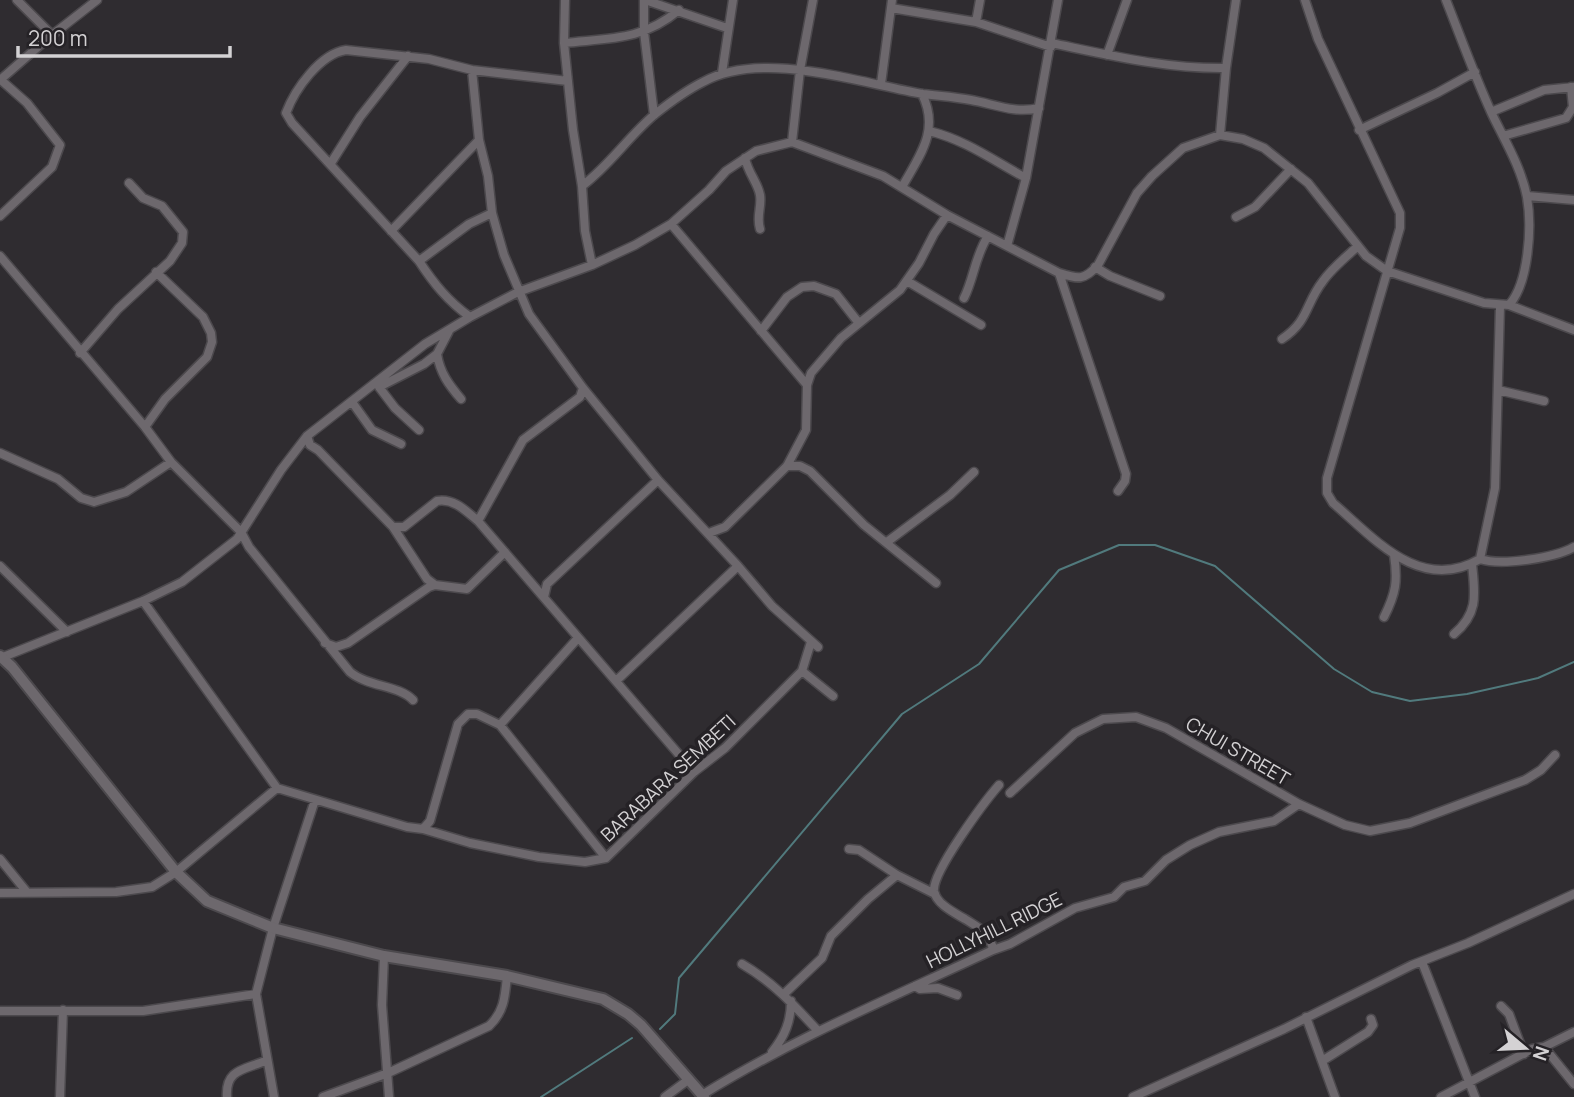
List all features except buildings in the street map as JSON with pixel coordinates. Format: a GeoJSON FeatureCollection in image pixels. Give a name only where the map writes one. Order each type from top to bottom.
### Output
{"type":"FeatureCollection","features":[{"type":"Feature","properties":{"kind":"street"},"geometry":{"type":"LineString","coordinates":[[17,0],[52,35]]}},
{"type":"Feature","properties":{"kind":"street"},"geometry":{"type":"LineString","coordinates":[[0,216],[52,167],[60,145],[27,103],[0,80],[97,0]]}},
{"type":"Feature","properties":{"kind":"street"},"geometry":{"type":"LineString","coordinates":[[565,0],[564,43],[585,231],[592,265]]}},
{"type":"Feature","properties":{"kind":"street"},"geometry":{"type":"LineString","coordinates":[[654,115],[644,32],[645,0],[727,28]]}},
{"type":"Feature","properties":{"kind":"street"},"geometry":{"type":"LineString","coordinates":[[722,73],[733,0]]}},
{"type":"Feature","properties":{"kind":"street"},"geometry":{"type":"LineString","coordinates":[[792,142],[800,70],[813,0]]}},
{"type":"Feature","properties":{"kind":"street"},"geometry":{"type":"LineString","coordinates":[[976,22],[980,0]]}},
{"type":"Feature","properties":{"kind":"street"},"geometry":{"type":"LineString","coordinates":[[1007,246],[1026,178],[1058,0]]}},
{"type":"Feature","properties":{"kind":"street"},"geometry":{"type":"LineString","coordinates":[[1108,55],[1127,0]]}},
{"type":"Feature","properties":{"kind":"street"},"geometry":{"type":"LineString","coordinates":[[1220,135],[1236,0]]}},
{"type":"Feature","properties":{"kind":"street"},"geometry":{"type":"LineString","coordinates":[[1305,0],[1318,39],[1400,213],[1400,228],[1326,478],[1327,493],[1332,503],[1394,555],[1416,567],[1436,571],[1476,562],[1499,562],[1559,553],[1574,547]]}},
{"type":"Feature","properties":{"kind":"street"},"geometry":{"type":"LineString","coordinates":[[1446,0],[1491,111],[1514,156],[1527,197],[1528,256],[1518,290],[1505,306],[1498,390],[1495,488],[1476,562],[1471,615],[1454,634]]}},
{"type":"Feature","properties":{"kind":"street"},"geometry":{"type":"LineString","coordinates":[[881,84],[891,4],[976,22],[1051,45],[1148,63],[1226,68]]}},
{"type":"Feature","properties":{"kind":"street"},"geometry":{"type":"LineString","coordinates":[[564,43],[644,32],[663,23],[678,10]]}},
{"type":"Feature","properties":{"kind":"street"},"geometry":{"type":"LineString","coordinates":[[470,317],[433,283],[419,261],[292,123],[286,113],[297,91],[336,51],[408,56],[446,62],[472,71],[568,81]]}},
{"type":"Feature","properties":{"kind":"street"},"geometry":{"type":"LineString","coordinates":[[331,163],[360,117],[408,56]]}},
{"type":"Feature","properties":{"kind":"street"},"geometry":{"type":"LineString","coordinates":[[582,186],[600,172],[654,115],[702,82],[722,73],[744,68],[800,70],[973,100],[1020,111],[1039,108]]}},
{"type":"Feature","properties":{"kind":"street","name":"BARABARA SEMBETI"},"geometry":{"type":"LineString","coordinates":[[277,788],[470,843],[539,857],[585,862],[606,858],[802,671],[815,645],[772,606],[709,533],[658,480],[583,388],[528,314],[492,213],[488,176],[479,139],[472,71]]}},
{"type":"Feature","properties":{"kind":"street"},"geometry":{"type":"LineString","coordinates":[[1359,130],[1475,72]]}},
{"type":"Feature","properties":{"kind":"street"},"geometry":{"type":"LineString","coordinates":[[1491,111],[1544,90],[1572,87],[1573,107],[1566,118],[1503,136]]}},
{"type":"Feature","properties":{"kind":"street"},"geometry":{"type":"LineString","coordinates":[[902,187],[924,148],[929,131],[930,118],[922,93]]}},
{"type":"Feature","properties":{"kind":"street"},"geometry":{"type":"LineString","coordinates":[[929,131],[950,136],[974,147],[1026,178]]}},
{"type":"Feature","properties":{"kind":"street"},"geometry":{"type":"LineString","coordinates":[[703,1096],[641,1025],[603,999],[507,976],[384,956],[273,928],[207,901],[177,872],[2,656],[143,601],[182,582],[237,539],[281,470],[307,436],[379,384],[425,344],[518,292],[592,265],[671,225],[726,171],[756,151],[792,142],[883,176],[947,215],[1059,273],[1077,278],[1089,275],[1096,267],[1137,193],[1183,148],[1220,135],[1244,139],[1264,148],[1308,183],[1366,256],[1387,271],[1484,303],[1505,306],[1574,330]]}},
{"type":"Feature","properties":{"kind":"street"},"geometry":{"type":"LineString","coordinates":[[391,231],[479,139]]}},
{"type":"Feature","properties":{"kind":"street"},"geometry":{"type":"LineString","coordinates":[[745,158],[748,171],[760,193],[757,213],[760,229]]}},
{"type":"Feature","properties":{"kind":"street"},"geometry":{"type":"LineString","coordinates":[[1236,217],[1255,207],[1290,169]]}},
{"type":"Feature","properties":{"kind":"street"},"geometry":{"type":"LineString","coordinates":[[80,353],[118,309],[170,261],[182,243],[183,232],[162,206],[139,196],[129,183]]}},
{"type":"Feature","properties":{"kind":"street"},"geometry":{"type":"LineString","coordinates":[[1527,197],[1574,200]]}},
{"type":"Feature","properties":{"kind":"street"},"geometry":{"type":"LineString","coordinates":[[419,261],[469,224],[492,213]]}},
{"type":"Feature","properties":{"kind":"street"},"geometry":{"type":"LineString","coordinates":[[709,533],[725,527],[787,466],[806,430],[807,385],[811,373],[858,322],[886,303],[907,281],[947,215]]}},
{"type":"Feature","properties":{"kind":"street"},"geometry":{"type":"LineString","coordinates":[[671,225],[807,385]]}},
{"type":"Feature","properties":{"kind":"street"},"geometry":{"type":"LineString","coordinates":[[964,298],[971,285],[974,264],[988,236]]}},
{"type":"Feature","properties":{"kind":"street"},"geometry":{"type":"LineString","coordinates":[[1282,339],[1304,319],[1324,280],[1358,247]]}},
{"type":"Feature","properties":{"kind":"street"},"geometry":{"type":"LineString","coordinates":[[0,256],[145,427],[171,462],[241,533],[324,643],[356,677],[407,695],[413,700]]}},
{"type":"Feature","properties":{"kind":"street"},"geometry":{"type":"LineString","coordinates":[[1096,267],[1110,276],[1160,296]]}},
{"type":"Feature","properties":{"kind":"street"},"geometry":{"type":"LineString","coordinates":[[145,427],[165,399],[207,357],[212,342],[211,333],[203,317],[156,272]]}},
{"type":"Feature","properties":{"kind":"street"},"geometry":{"type":"LineString","coordinates":[[1059,273],[1126,474],[1118,491]]}},
{"type":"Feature","properties":{"kind":"street"},"geometry":{"type":"LineString","coordinates":[[907,281],[981,325]]}},
{"type":"Feature","properties":{"kind":"street"},"geometry":{"type":"LineString","coordinates":[[761,331],[787,297],[802,287],[814,286],[836,294],[858,322]]}},
{"type":"Feature","properties":{"kind":"street"},"geometry":{"type":"LineString","coordinates":[[379,384],[424,364],[436,354],[451,329]]}},
{"type":"Feature","properties":{"kind":"street"},"geometry":{"type":"LineString","coordinates":[[436,354],[448,384],[461,399]]}},
{"type":"Feature","properties":{"kind":"street"},"geometry":{"type":"LineString","coordinates":[[379,384],[395,408],[419,430]]}},
{"type":"Feature","properties":{"kind":"street"},"geometry":{"type":"LineString","coordinates":[[478,521],[523,440],[580,397],[583,388]]}},
{"type":"Feature","properties":{"kind":"street"},"geometry":{"type":"LineString","coordinates":[[1498,390],[1544,401]]}},
{"type":"Feature","properties":{"kind":"street"},"geometry":{"type":"LineString","coordinates":[[352,402],[372,430],[401,443]]}},
{"type":"Feature","properties":{"kind":"street"},"geometry":{"type":"LineString","coordinates":[[307,436],[310,445],[393,527],[426,579],[435,585]]}},
{"type":"Feature","properties":{"kind":"street"},"geometry":{"type":"LineString","coordinates":[[0,453],[58,479],[81,498],[94,502],[126,492],[171,462]]}},
{"type":"Feature","properties":{"kind":"street"},"geometry":{"type":"LineString","coordinates":[[787,466],[800,466],[810,471],[864,524],[908,563],[936,583]]}},
{"type":"Feature","properties":{"kind":"street"},"geometry":{"type":"LineString","coordinates":[[887,542],[950,495],[974,472]]}},
{"type":"Feature","properties":{"kind":"street"},"geometry":{"type":"LineString","coordinates":[[544,597],[547,584],[658,480]]}},
{"type":"Feature","properties":{"kind":"street"},"geometry":{"type":"LineString","coordinates":[[393,527],[404,527],[437,501],[444,500],[460,507],[478,521],[694,772]]}},
{"type":"Feature","properties":{"kind":"street"},"geometry":{"type":"LineString","coordinates":[[324,643],[336,646],[348,643],[429,587],[435,585],[467,589],[505,552]]}},
{"type":"Feature","properties":{"kind":"street"},"geometry":{"type":"LineString","coordinates":[[1384,617],[1395,595],[1397,578],[1394,555]]}},
{"type":"Feature","properties":{"kind":"street"},"geometry":{"type":"LineString","coordinates":[[0,566],[67,632]]}},
{"type":"Feature","properties":{"kind":"street"},"geometry":{"type":"LineString","coordinates":[[617,681],[738,566]]}},
{"type":"Feature","properties":{"kind":"street"},"geometry":{"type":"LineString","coordinates":[[0,893],[136,890],[152,887],[177,872],[277,788],[143,601]]}},
{"type":"Feature","properties":{"kind":"street"},"geometry":{"type":"LineString","coordinates":[[500,725],[578,638]]}},
{"type":"Feature","properties":{"kind":"street"},"geometry":{"type":"LineString","coordinates":[[802,671],[833,696]]}},
{"type":"Feature","properties":{"kind":"street"},"geometry":{"type":"LineString","coordinates":[[423,829],[430,821],[458,724],[464,717],[472,714],[500,725],[606,858]]}},
{"type":"Feature","properties":{"kind":"street","name":"CHUI STREET"},"geometry":{"type":"LineString","coordinates":[[1010,793],[1075,733],[1103,719],[1136,717],[1167,728],[1299,804],[1345,825],[1370,831],[1410,823],[1525,780],[1541,770],[1555,755]]}},
{"type":"Feature","properties":{"kind":"street"},"geometry":{"type":"LineString","coordinates":[[935,894],[938,872],[999,785]]}},
{"type":"Feature","properties":{"kind":"street"},"geometry":{"type":"LineString","coordinates":[[274,1097],[256,994],[273,928],[316,800]]}},
{"type":"Feature","properties":{"kind":"street","name":"HOLLYHILL RIDGE"},"geometry":{"type":"LineString","coordinates":[[703,1096],[747,1066],[818,1031],[1010,944],[1075,908],[1114,897],[1124,887],[1145,881],[1166,860],[1190,845],[1219,832],[1274,821],[1299,804]]}},
{"type":"Feature","properties":{"kind":"street"},"geometry":{"type":"LineString","coordinates":[[849,849],[859,850],[897,875],[935,894],[950,911],[986,932],[993,950]]}},
{"type":"Feature","properties":{"kind":"street"},"geometry":{"type":"LineString","coordinates":[[0,859],[26,891]]}},
{"type":"Feature","properties":{"kind":"street"},"geometry":{"type":"LineString","coordinates":[[787,997],[822,958],[831,936],[897,875]]}},
{"type":"Feature","properties":{"kind":"street"},"geometry":{"type":"LineString","coordinates":[[1133,1097],[1574,894]]}},
{"type":"Feature","properties":{"kind":"street"},"geometry":{"type":"LineString","coordinates":[[384,956],[382,1005],[389,1097]]}},
{"type":"Feature","properties":{"kind":"street"},"geometry":{"type":"LineString","coordinates":[[1422,962],[1475,1097]]}},
{"type":"Feature","properties":{"kind":"street"},"geometry":{"type":"LineString","coordinates":[[742,964],[762,976],[787,997],[818,1031]]}},
{"type":"Feature","properties":{"kind":"street"},"geometry":{"type":"LineString","coordinates":[[323,1097],[388,1073],[489,1026],[498,1017],[505,1001],[507,976]]}},
{"type":"Feature","properties":{"kind":"street"},"geometry":{"type":"LineString","coordinates":[[915,986],[920,989],[938,988],[957,995]]}},
{"type":"Feature","properties":{"kind":"street"},"geometry":{"type":"LineString","coordinates":[[0,1011],[143,1011],[256,994]]}},
{"type":"Feature","properties":{"kind":"street"},"geometry":{"type":"LineString","coordinates":[[768,1056],[785,1034],[791,1016],[787,997]]}},
{"type":"Feature","properties":{"kind":"street"},"geometry":{"type":"LineString","coordinates":[[1501,1006],[1509,1014],[1524,1054]]}},
{"type":"Feature","properties":{"kind":"street"},"geometry":{"type":"LineString","coordinates":[[60,1097],[62,1010]]}},
{"type":"Feature","properties":{"kind":"street"},"geometry":{"type":"LineString","coordinates":[[1306,1017],[1335,1097]]}},
{"type":"Feature","properties":{"kind":"street"},"geometry":{"type":"LineString","coordinates":[[1322,1060],[1368,1032],[1373,1025],[1371,1020]]}},
{"type":"Feature","properties":{"kind":"street"},"geometry":{"type":"LineString","coordinates":[[1441,1097],[1524,1054],[1574,1032]]}},
{"type":"Feature","properties":{"kind":"street"},"geometry":{"type":"LineString","coordinates":[[1544,1047],[1574,1084]]}},
{"type":"Feature","properties":{"kind":"street"},"geometry":{"type":"LineString","coordinates":[[227,1097],[231,1076],[267,1060]]}},
{"type":"Feature","properties":{"kind":"street"},"geometry":{"type":"LineString","coordinates":[[665,1097],[688,1080]]}},
{"type":"Feature","properties":{"kind":"waterway"},"geometry":{"type":"LineString","coordinates":[[660,1029],[675,1014],[679,978],[902,714],[979,664],[1059,570],[1119,545],[1155,545],[1215,566],[1334,669],[1372,692],[1410,701],[1467,694],[1538,678],[1574,662]]}},
{"type":"Feature","properties":{"kind":"waterway"},"geometry":{"type":"LineString","coordinates":[[541,1097],[632,1038]]}}]}
